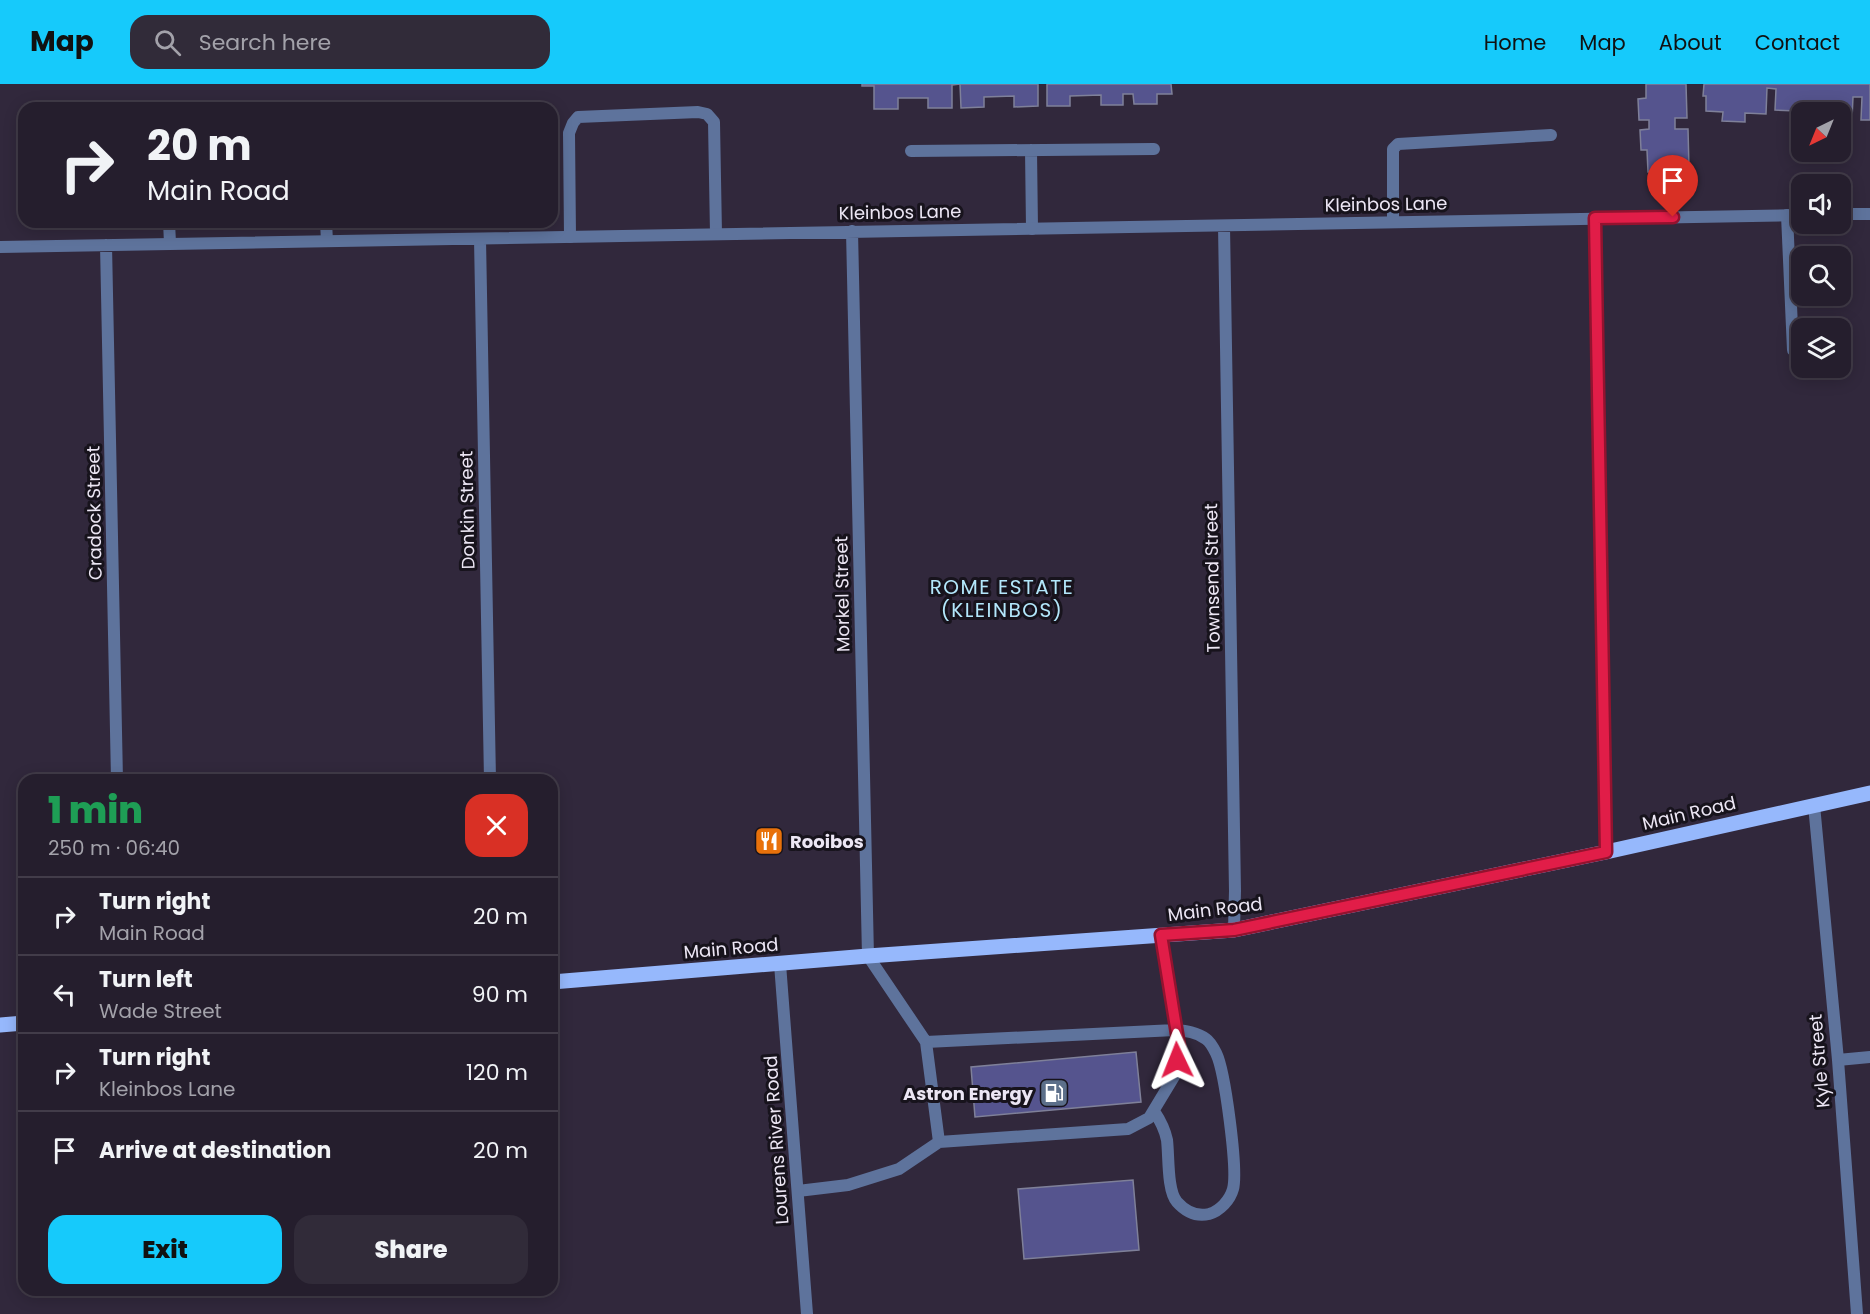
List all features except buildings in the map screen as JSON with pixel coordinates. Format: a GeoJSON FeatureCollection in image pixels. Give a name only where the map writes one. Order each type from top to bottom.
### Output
{"type":"FeatureCollection","features":[{"type":"Feature","properties":{"kind":"main road","name":"Main Road"},"geometry":{"type":"LineString","coordinates":[[558,982],[868,956],[1234,930],[1606,852],[1870,793]]}},
{"type":"Feature","properties":{"kind":"main road"},"geometry":{"type":"LineString","coordinates":[[0,1025],[18,1024]]}},
{"type":"Feature","properties":{"kind":"street"},"geometry":{"type":"LineString","coordinates":[[570,237],[569,133],[578,117],[698,112],[707,114],[714,122],[716,234]]}},
{"type":"Feature","properties":{"kind":"street"},"geometry":{"type":"LineString","coordinates":[[1393,222],[1394,149],[1398,144],[1551,135]]}},
{"type":"Feature","properties":{"kind":"street"},"geometry":{"type":"LineString","coordinates":[[1031,150],[1032,228]]}},
{"type":"Feature","properties":{"kind":"street"},"geometry":{"type":"LineString","coordinates":[[911,151],[1154,150]]}},
{"type":"Feature","properties":{"kind":"street"},"geometry":{"type":"LineString","coordinates":[[1851,214],[1870,214]]}},
{"type":"Feature","properties":{"kind":"street"},"geometry":{"type":"LineString","coordinates":[[1787,215],[1792,318]]}},
{"type":"Feature","properties":{"kind":"street","name":"Kleinbos Lane"},"geometry":{"type":"LineString","coordinates":[[0,247],[1791,215]]}},
{"type":"Feature","properties":{"kind":"street"},"geometry":{"type":"LineString","coordinates":[[1595,218],[1606,852]]}},
{"type":"Feature","properties":{"kind":"street","name":"Townsend Street"},"geometry":{"type":"LineString","coordinates":[[1224,226],[1234,930]]}},
{"type":"Feature","properties":{"kind":"street"},"geometry":{"type":"LineString","coordinates":[[169,228],[170,243]]}},
{"type":"Feature","properties":{"kind":"street"},"geometry":{"type":"LineString","coordinates":[[326,228],[327,242]]}},
{"type":"Feature","properties":{"kind":"street","name":"Morkel Street"},"geometry":{"type":"LineString","coordinates":[[852,231],[868,956]]}},
{"type":"Feature","properties":{"kind":"street","name":"Donkin Street"},"geometry":{"type":"LineString","coordinates":[[480,239],[490,774]]}},
{"type":"Feature","properties":{"kind":"street","name":"Cradock Street"},"geometry":{"type":"LineString","coordinates":[[106,244],[117,774]]}},
{"type":"Feature","properties":{"kind":"street","name":"Kyle Street"},"geometry":{"type":"LineString","coordinates":[[1814,805],[1838,1059],[1857,1314]]}},
{"type":"Feature","properties":{"kind":"street"},"geometry":{"type":"LineString","coordinates":[[798,1191],[848,1185],[899,1169],[939,1142],[1128,1129],[1149,1119],[1175,1075],[1179,1046],[1161,935]]}},
{"type":"Feature","properties":{"kind":"street"},"geometry":{"type":"LineString","coordinates":[[868,956],[926,1042],[939,1142]]}},
{"type":"Feature","properties":{"kind":"street","name":"Lourens River Road"},"geometry":{"type":"LineString","coordinates":[[780,964],[807,1314]]}},
{"type":"Feature","properties":{"kind":"street"},"geometry":{"type":"LineString","coordinates":[[926,1042],[1175,1030],[1190,1031],[1206,1039],[1216,1053],[1221,1072],[1235,1166],[1229,1198],[1215,1212],[1201,1216],[1186,1211],[1174,1200],[1166,1138],[1154,1111]]}},
{"type":"Feature","properties":{"kind":"street"},"geometry":{"type":"LineString","coordinates":[[1838,1059],[1870,1057]]}},
{"type":"Feature","properties":{"kind":"place","name":"Rooibos"},"geometry":{"type":"Point","coordinates":[769,841]}},
{"type":"Feature","properties":{"kind":"place","name":"Astron Energy"},"geometry":{"type":"Point","coordinates":[1054,1093]}},
{"type":"Feature","properties":{"kind":"district","name":"ROME ESTATE (KLEINBOS)"},"geometry":{"type":"Point","coordinates":[1002,598]}},
{"type":"Feature","properties":{"kind":"route"},"geometry":{"type":"LineString","coordinates":[[1177,1060],[1179,1046],[1161,935],[1234,930],[1606,852],[1595,218],[1673,217]]}}]}
